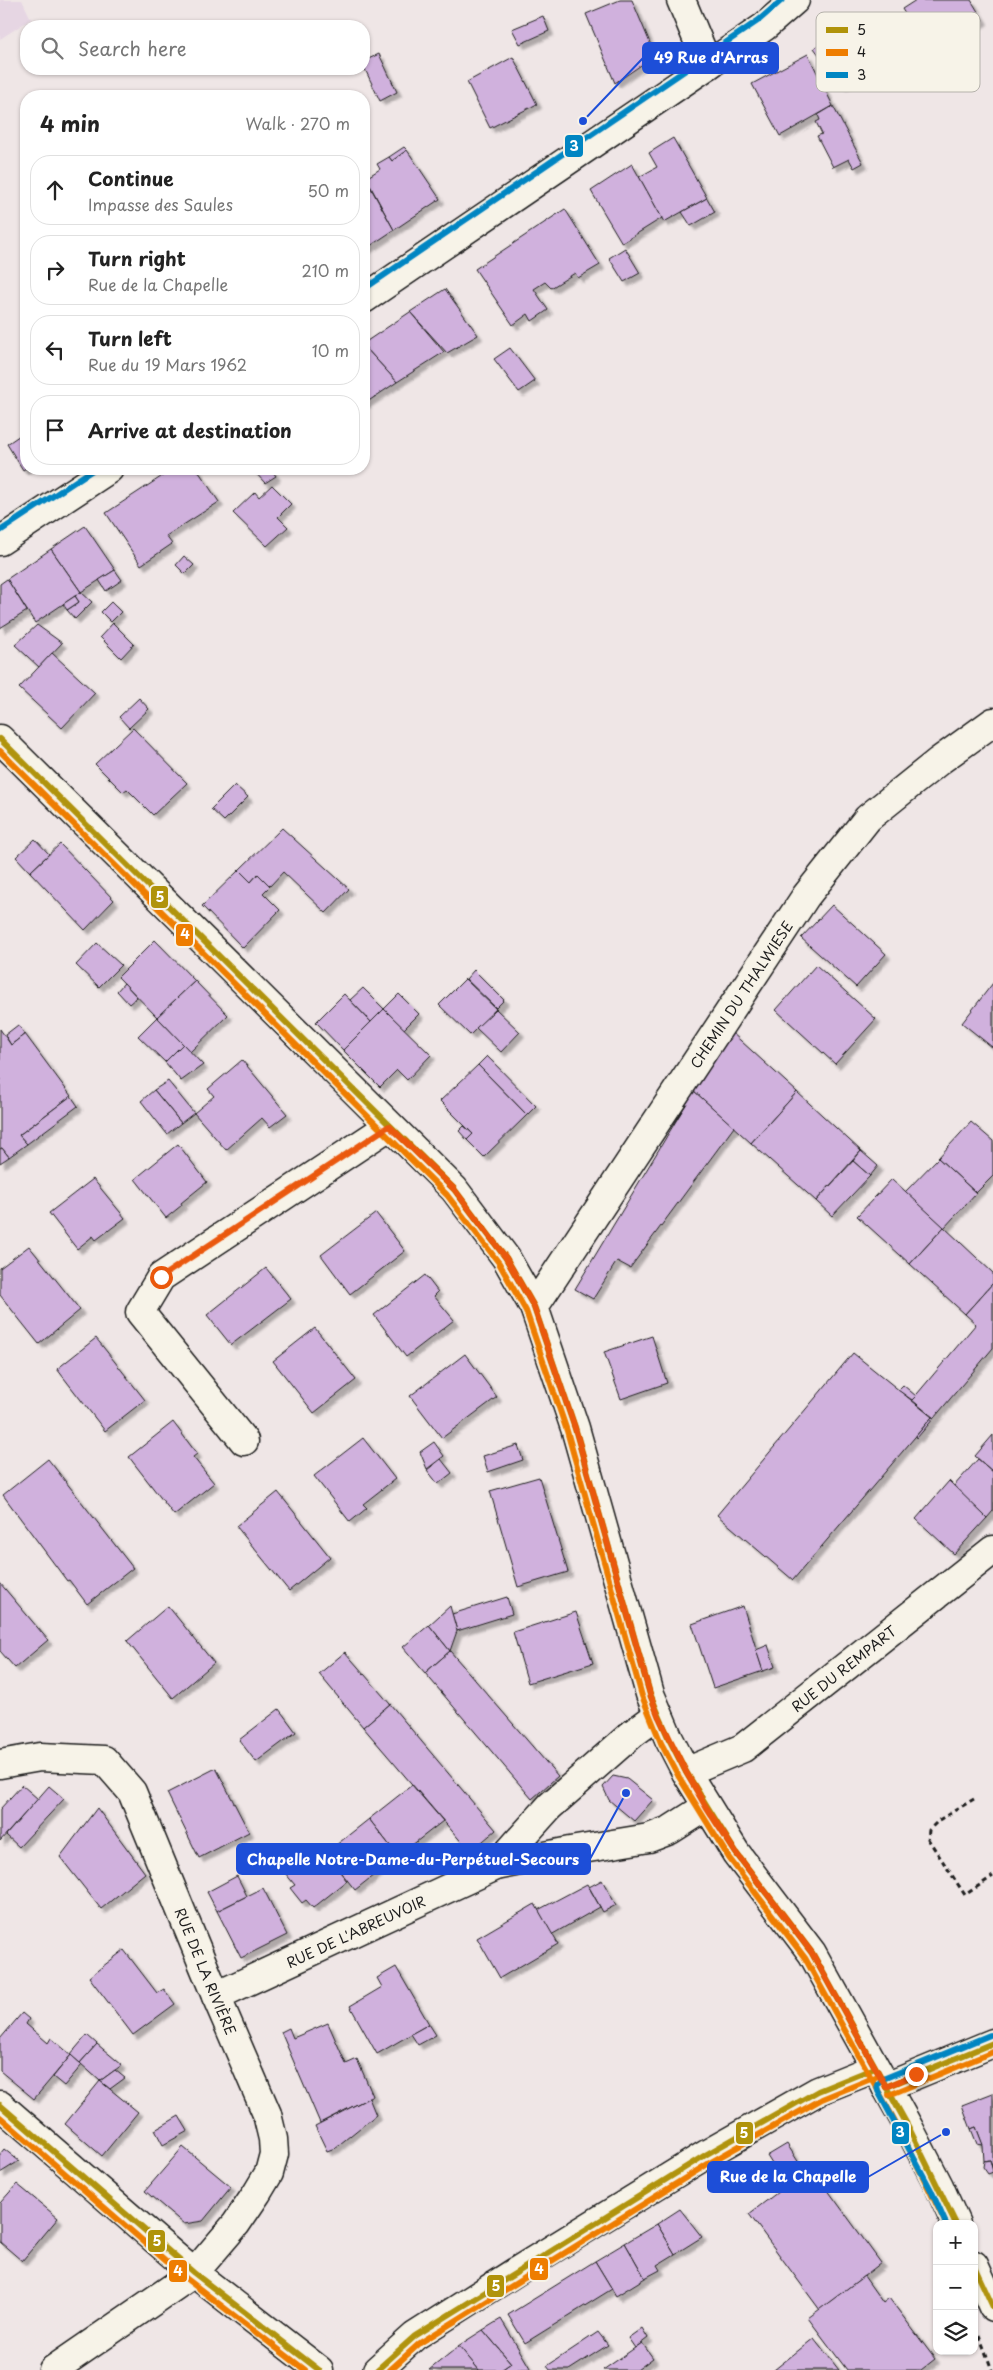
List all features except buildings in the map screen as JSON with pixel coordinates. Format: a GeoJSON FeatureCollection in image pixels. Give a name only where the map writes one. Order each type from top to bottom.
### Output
{"type":"FeatureCollection","features":[{"type":"Feature","properties":{"kind":"street"},"geometry":{"type":"LineString","coordinates":[[681,0],[708,65]]}},
{"type":"Feature","properties":{"kind":"street"},"geometry":{"type":"LineString","coordinates":[[370,295],[764,27],[795,0]]}},
{"type":"Feature","properties":{"kind":"street"},"geometry":{"type":"LineString","coordinates":[[0,541],[100,475]]}},
{"type":"Feature","properties":{"kind":"street","name":"CHEMIN DU THALWIESE"},"geometry":{"type":"LineString","coordinates":[[534,1307],[806,896],[868,818],[939,761],[993,722]]}},
{"type":"Feature","properties":{"kind":"street"},"geometry":{"type":"LineString","coordinates":[[0,739],[454,1189],[506,1258],[534,1307],[575,1428],[650,1694],[658,1715],[686,1772],[706,1807],[736,1853],[812,1953],[939,2186],[954,2220]]}},
{"type":"Feature","properties":{"kind":"street"},"geometry":{"type":"LineString","coordinates":[[244,1441],[140,1312],[161,1277],[389,1126]]}},
{"type":"Feature","properties":{"kind":"street","name":"RUE DU REMPART"},"geometry":{"type":"LineString","coordinates":[[686,1772],[743,1748],[993,1550]]}},
{"type":"Feature","properties":{"kind":"street","name":"RUE DE L'ABREUVOIR"},"geometry":{"type":"LineString","coordinates":[[496,1866],[550,1806],[632,1734],[658,1715]]}},
{"type":"Feature","properties":{"kind":"street","name":"RUE DE LA RIVIÈRE"},"geometry":{"type":"LineString","coordinates":[[0,1764],[40,1757],[104,1760],[132,1792],[267,2114],[273,2139],[274,2154],[269,2173],[257,2194],[236,2224],[194,2273],[53,2370]]}},
{"type":"Feature","properties":{"kind":"street","name":"RUE DE L'ABREUVOIR"},"geometry":{"type":"LineString","coordinates":[[216,1996],[496,1866],[570,1850],[649,1838],[670,1830],[706,1807]]}},
{"type":"Feature","properties":{"kind":"street"},"geometry":{"type":"LineString","coordinates":[[377,2370],[414,2336],[707,2154],[818,2091],[880,2077],[993,2043]]}},
{"type":"Feature","properties":{"kind":"street"},"geometry":{"type":"LineString","coordinates":[[0,2106],[194,2273],[319,2370]]}},
{"type":"Feature","properties":{"kind":"street"},"geometry":{"type":"LineString","coordinates":[[978,2274],[993,2307]]}},
{"type":"Feature","properties":{"kind":"path"},"geometry":{"type":"LineString","coordinates":[[974,1799],[939,1820],[929,1830],[928,1839],[965,1895],[993,1876]]}},
{"type":"Feature","properties":{"kind":"path"},"geometry":{"type":"LineString","coordinates":[[978,2333],[992,2370]]}},
{"type":"Feature","properties":{"kind":"shaded area"},"geometry":{"type":"Polygon","coordinates":[[[0,0],[22,0],[31,19],[20,20],[20,26],[0,39],[0,0]]]}},
{"type":"Feature","properties":{"kind":"transit line","name":"3"},"geometry":{"type":"LineString","coordinates":[[370,285],[759,20],[782,0]]}},
{"type":"Feature","properties":{"kind":"transit line","name":"3"},"geometry":{"type":"LineString","coordinates":[[0,531],[85,475]]}},
{"type":"Feature","properties":{"kind":"transit line","name":"5"},"geometry":{"type":"LineString","coordinates":[[0,739],[454,1189],[506,1258],[534,1307],[575,1428],[650,1694],[669,1739],[686,1772],[736,1853],[812,1953],[909,2128],[954,2220]]}},
{"type":"Feature","properties":{"kind":"transit line","name":"4"},"geometry":{"type":"LineString","coordinates":[[0,751],[447,1195],[499,1263],[526,1311],[567,1431],[642,1696],[661,1743],[679,1777],[729,1858],[805,1958],[901,2132],[944,2220]]}},
{"type":"Feature","properties":{"kind":"transit line","name":"3"},"geometry":{"type":"LineString","coordinates":[[944,2220],[931,2190],[878,2091],[877,2085],[883,2079],[990,2035]]}},
{"type":"Feature","properties":{"kind":"transit line","name":"5"},"geometry":{"type":"LineString","coordinates":[[886,2087],[993,2043]]}},
{"type":"Feature","properties":{"kind":"transit line","name":"4"},"geometry":{"type":"LineString","coordinates":[[889,2095],[993,2052]]}},
{"type":"Feature","properties":{"kind":"transit line","name":"5"},"geometry":{"type":"LineString","coordinates":[[377,2370],[415,2336],[707,2154],[818,2091],[875,2068]]}},
{"type":"Feature","properties":{"kind":"transit line","name":"4"},"geometry":{"type":"LineString","coordinates":[[390,2370],[420,2343],[711,2162],[822,2099],[878,2076]]}},
{"type":"Feature","properties":{"kind":"transit line","name":"5"},"geometry":{"type":"LineString","coordinates":[[0,2105],[194,2273],[319,2370]]}},
{"type":"Feature","properties":{"kind":"transit line","name":"4"},"geometry":{"type":"LineString","coordinates":[[0,2117],[188,2280],[305,2370]]}},
{"type":"Feature","properties":{"kind":"transit line","name":"5"},"geometry":{"type":"LineString","coordinates":[[978,2275],[993,2307]]}},
{"type":"Feature","properties":{"kind":"place","name":"49 Rue d'Arras"},"geometry":{"type":"Point","coordinates":[583,121]}},
{"type":"Feature","properties":{"kind":"place","name":"Chapelle Notre-Dame-du-Perpétuel-Secours"},"geometry":{"type":"Point","coordinates":[626,1793]}},
{"type":"Feature","properties":{"kind":"place","name":"Rue de la Chapelle"},"geometry":{"type":"Point","coordinates":[946,2132]}},
{"type":"Feature","properties":{"kind":"route"},"geometry":{"type":"LineString","coordinates":[[161,1277],[389,1126],[454,1189],[506,1258],[534,1307],[575,1428],[650,1694],[669,1739],[686,1772],[736,1853],[780,1908],[812,1953],[886,2087],[916,2074]]}}]}
